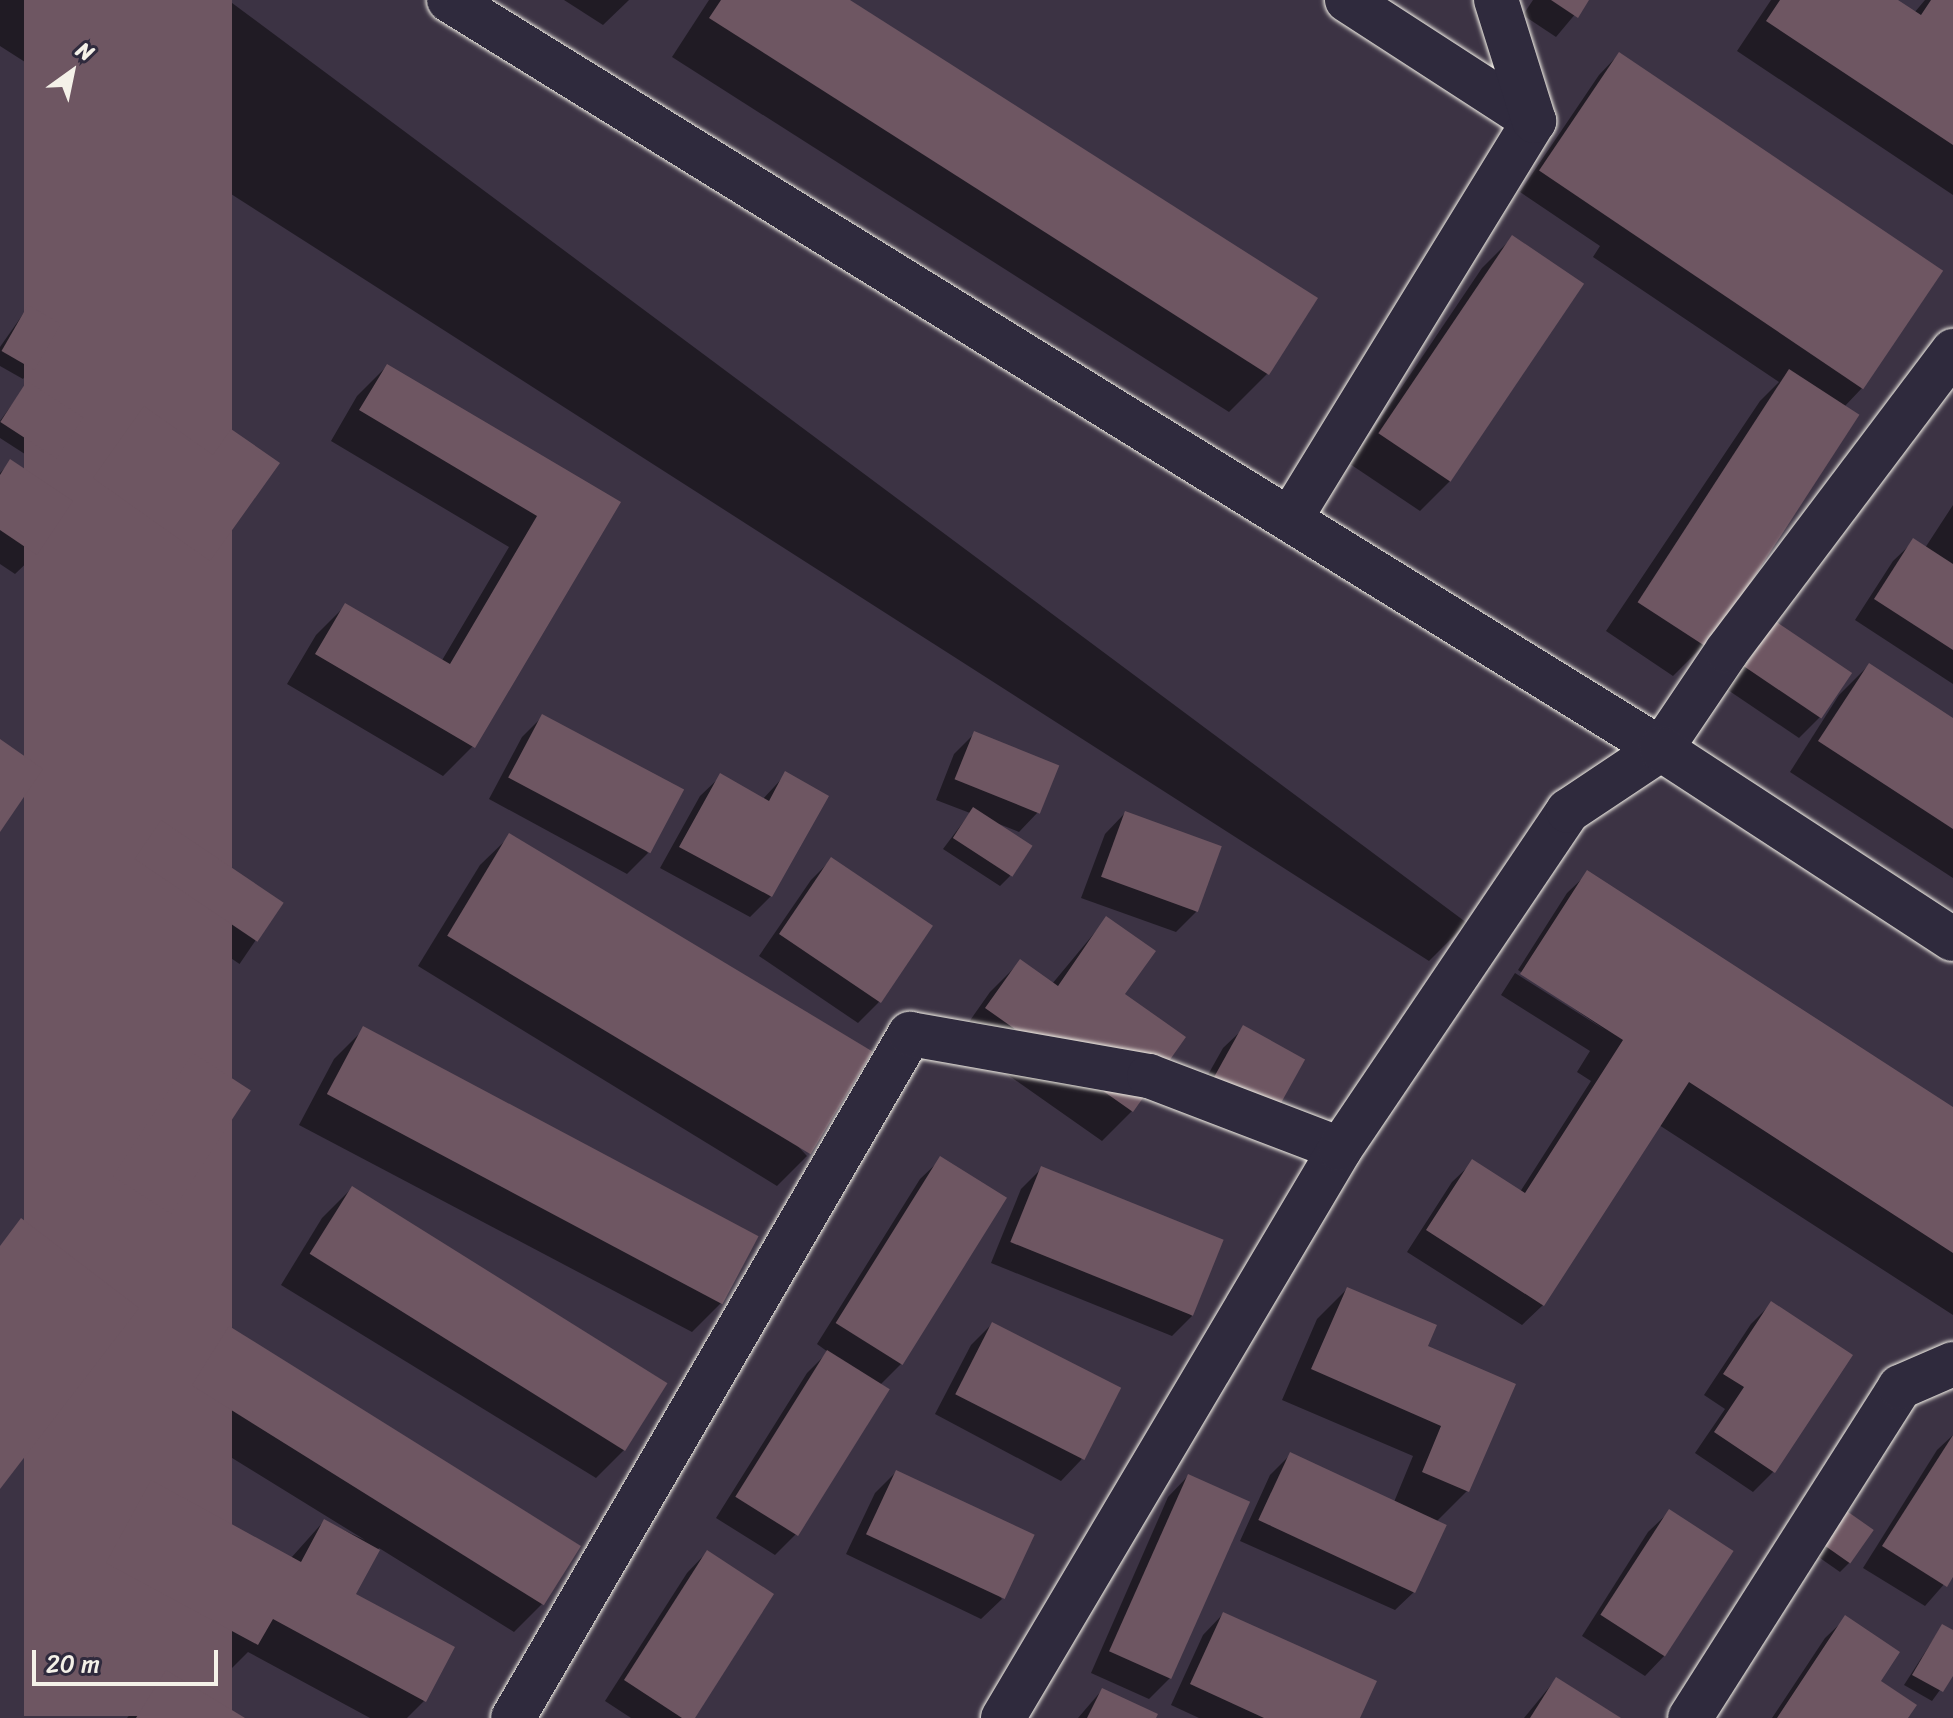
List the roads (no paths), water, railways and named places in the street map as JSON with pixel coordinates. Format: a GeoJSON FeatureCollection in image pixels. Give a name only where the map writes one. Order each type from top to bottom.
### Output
{"type":"FeatureCollection","features":[{"type":"Feature","properties":{"kind":"street"},"geometry":{"type":"LineString","coordinates":[[449,0],[1661,749],[1953,939]]}},
{"type":"Feature","properties":{"kind":"street"},"geometry":{"type":"LineString","coordinates":[[1347,0],[1534,121]]}},
{"type":"Feature","properties":{"kind":"street"},"geometry":{"type":"LineString","coordinates":[[1290,519],[1534,121],[1496,0]]}},
{"type":"Feature","properties":{"kind":"street"},"geometry":{"type":"LineString","coordinates":[[1003,1718],[1340,1149],[1568,811],[1661,749],[1727,651],[1953,351]]}},
{"type":"Feature","properties":{"kind":"street"},"geometry":{"type":"LineString","coordinates":[[513,1718],[910,1034],[1149,1076],[1340,1149]]}},
{"type":"Feature","properties":{"kind":"street"},"geometry":{"type":"LineString","coordinates":[[1690,1718],[1900,1387],[1953,1364]]}}]}
